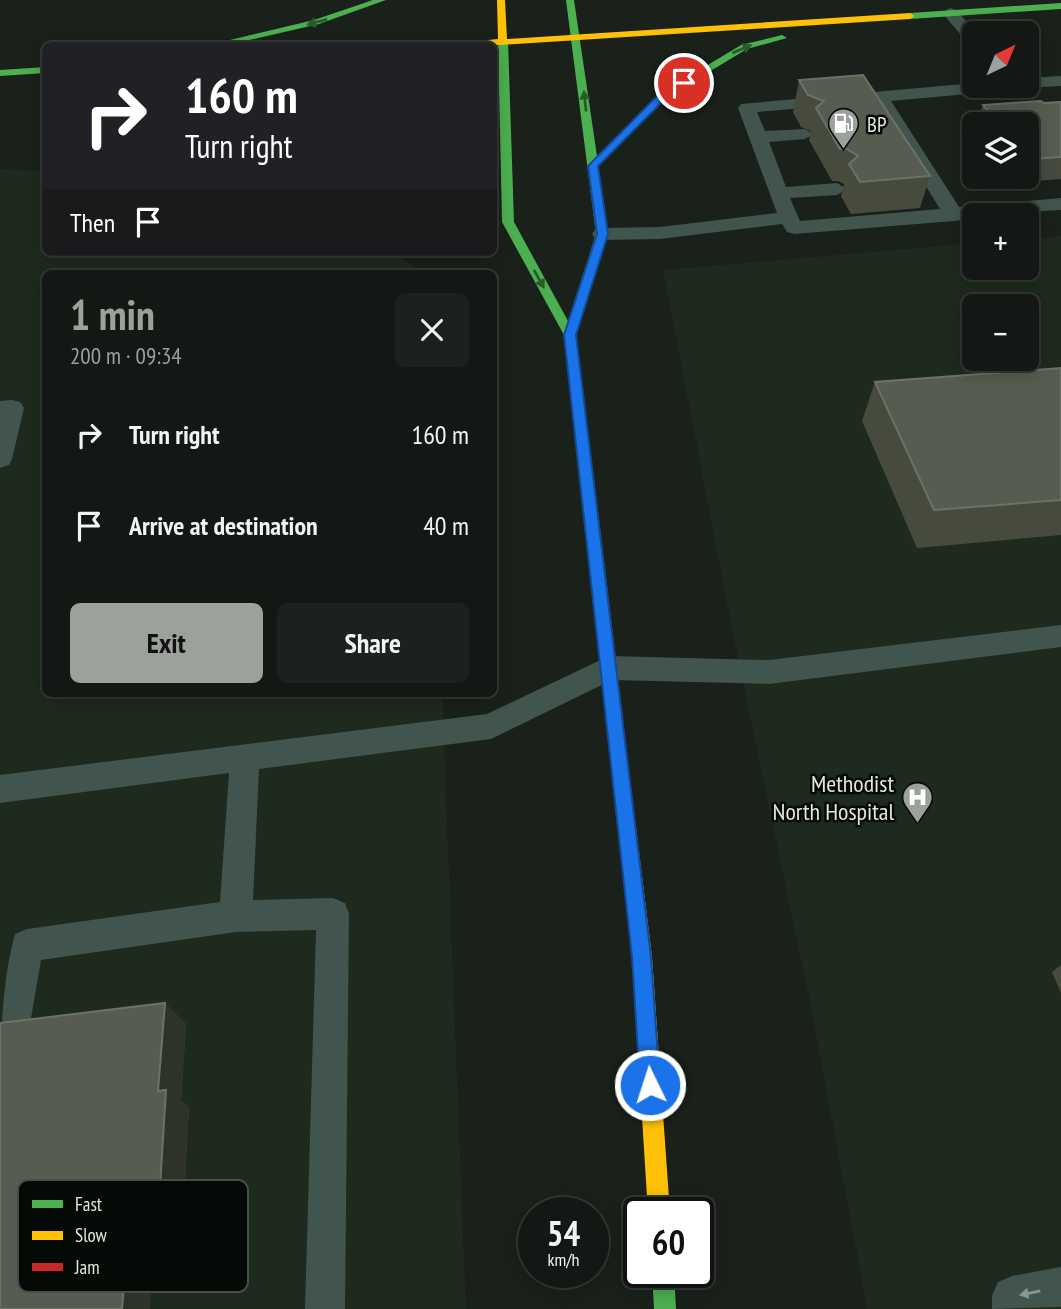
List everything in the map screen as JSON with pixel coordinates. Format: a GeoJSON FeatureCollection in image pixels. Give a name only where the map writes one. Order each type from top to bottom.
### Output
{"type":"FeatureCollection","features":[{"type":"Feature","properties":{"kind":"main road"},"geometry":{"type":"LineString","coordinates":[[227,42],[316,22],[382,0]]}},
{"type":"Feature","properties":{"kind":"main road"},"geometry":{"type":"LineString","coordinates":[[501,0],[508,222]]}},
{"type":"Feature","properties":{"kind":"main road"},"geometry":{"type":"LineString","coordinates":[[570,0],[602,234],[570,335]]}},
{"type":"Feature","properties":{"kind":"main road"},"geometry":{"type":"LineString","coordinates":[[489,42],[1061,6]]}},
{"type":"Feature","properties":{"kind":"main road"},"geometry":{"type":"LineString","coordinates":[[797,7],[861,19]]}},
{"type":"Feature","properties":{"kind":"main road"},"geometry":{"type":"LineString","coordinates":[[593,166],[661,97],[744,47],[861,19]]}},
{"type":"Feature","properties":{"kind":"main road"},"geometry":{"type":"LineString","coordinates":[[0,73],[42,70]]}},
{"type":"Feature","properties":{"kind":"main road"},"geometry":{"type":"LineString","coordinates":[[497,209],[508,222],[570,335],[642,957],[658,1197]]}},
{"type":"Feature","properties":{"kind":"main road"},"geometry":{"type":"LineString","coordinates":[[664,1288],[665,1309]]}},
{"type":"Feature","properties":{"kind":"lane"},"geometry":{"type":"LineString","coordinates":[[950,13],[962,26]]}},
{"type":"Feature","properties":{"kind":"lane"},"geometry":{"type":"LineString","coordinates":[[1040,84],[1058,89]]}},
{"type":"Feature","properties":{"kind":"lane"},"geometry":{"type":"LineString","coordinates":[[962,89],[747,108],[794,229],[1061,204]]}},
{"type":"Feature","properties":{"kind":"lane"},"geometry":{"type":"LineString","coordinates":[[879,96],[889,127],[925,182],[954,215]]}},
{"type":"Feature","properties":{"kind":"lane"},"geometry":{"type":"LineString","coordinates":[[759,137],[806,134]]}},
{"type":"Feature","properties":{"kind":"lane"},"geometry":{"type":"LineString","coordinates":[[781,193],[837,189]]}},
{"type":"Feature","properties":{"kind":"lane"},"geometry":{"type":"LineString","coordinates":[[602,234],[660,233],[788,217]]}},
{"type":"Feature","properties":{"kind":"lane"},"geometry":{"type":"LineString","coordinates":[[0,409],[12,408],[0,459]]}},
{"type":"Feature","properties":{"kind":"lane"},"geometry":{"type":"LineString","coordinates":[[0,789],[491,726],[609,668],[769,672],[1061,636]]}},
{"type":"Feature","properties":{"kind":"lane"},"geometry":{"type":"LineString","coordinates":[[236,916],[245,758]]}},
{"type":"Feature","properties":{"kind":"lane"},"geometry":{"type":"LineString","coordinates":[[0,1094],[27,946],[236,916],[332,914],[325,1309]]}},
{"type":"Feature","properties":{"kind":"lane"},"geometry":{"type":"LineString","coordinates":[[1012,1309],[1012,1296],[1061,1287]]}},
{"type":"Feature","properties":{"kind":"shaded area"},"geometry":{"type":"Polygon","coordinates":[[[0,169],[42,171],[42,256],[397,256],[420,270],[42,270],[42,697],[442,697],[466,1309],[0,1309],[0,169]]]}},
{"type":"Feature","properties":{"kind":"shaded area","name":"Methodist North Hospital"},"geometry":{"type":"Polygon","coordinates":[[[1061,236],[1061,1309],[867,1309],[812,1013],[733,635],[663,270],[962,244],[962,280],[1039,280],[1039,238],[1061,236]]]}},
{"type":"Feature","properties":{"kind":"building"},"geometry":{"type":"Polygon","coordinates":[[[863,75],[930,176],[860,182],[849,164],[858,156],[847,149],[840,149],[816,108],[824,101],[808,95],[799,80],[863,75]]]}},
{"type":"Feature","properties":{"kind":"building"},"geometry":{"type":"Polygon","coordinates":[[[1061,102],[1061,157],[1039,159],[1039,112],[989,112],[983,105],[1061,102]]]}},
{"type":"Feature","properties":{"kind":"building"},"geometry":{"type":"Polygon","coordinates":[[[1061,368],[1061,500],[934,510],[875,382],[1061,368]]]}},
{"type":"Feature","properties":{"kind":"building"},"geometry":{"type":"Polygon","coordinates":[[[165,1003],[158,1091],[166,1090],[160,1180],[18,1180],[18,1292],[123,1292],[122,1309],[0,1309],[0,1023],[165,1003]]]}},
{"type":"Feature","properties":{"kind":"traffic: fast"},"geometry":{"type":"LineString","coordinates":[[227,42],[316,22],[382,0]]}},
{"type":"Feature","properties":{"kind":"traffic: fast"},"geometry":{"type":"LineString","coordinates":[[570,0],[576,37]]}},
{"type":"Feature","properties":{"kind":"traffic: fast"},"geometry":{"type":"LineString","coordinates":[[910,16],[1061,6]]}},
{"type":"Feature","properties":{"kind":"traffic: fast"},"geometry":{"type":"LineString","coordinates":[[570,335],[602,234],[576,37]]}},
{"type":"Feature","properties":{"kind":"traffic: fast"},"geometry":{"type":"LineString","coordinates":[[593,166],[661,97],[744,47],[782,38]]}},
{"type":"Feature","properties":{"kind":"traffic: fast"},"geometry":{"type":"LineString","coordinates":[[503,41],[508,222],[570,335],[600,593]]}},
{"type":"Feature","properties":{"kind":"traffic: fast"},"geometry":{"type":"LineString","coordinates":[[0,73],[42,70]]}},
{"type":"Feature","properties":{"kind":"traffic: fast"},"geometry":{"type":"LineString","coordinates":[[664,1288],[665,1309]]}},
{"type":"Feature","properties":{"kind":"traffic: slow"},"geometry":{"type":"LineString","coordinates":[[501,0],[503,41]]}},
{"type":"Feature","properties":{"kind":"traffic: slow"},"geometry":{"type":"LineString","coordinates":[[496,42],[910,16]]}},
{"type":"Feature","properties":{"kind":"traffic: slow"},"geometry":{"type":"LineString","coordinates":[[630,852],[642,957],[658,1197]]}},
{"type":"Feature","properties":{"kind":"traffic: jam"},"geometry":{"type":"LineString","coordinates":[[600,593],[630,852]]}},
{"type":"Feature","properties":{"kind":"place","name":"BP"},"geometry":{"type":"Point","coordinates":[844,151]}},
{"type":"Feature","properties":{"kind":"place","name":"Methodist North Hospital"},"geometry":{"type":"Point","coordinates":[917,824]}},
{"type":"Feature","properties":{"kind":"route"},"geometry":{"type":"LineString","coordinates":[[650,1085],[642,957],[570,335],[602,234],[593,166],[661,97],[684,83]]}}]}
